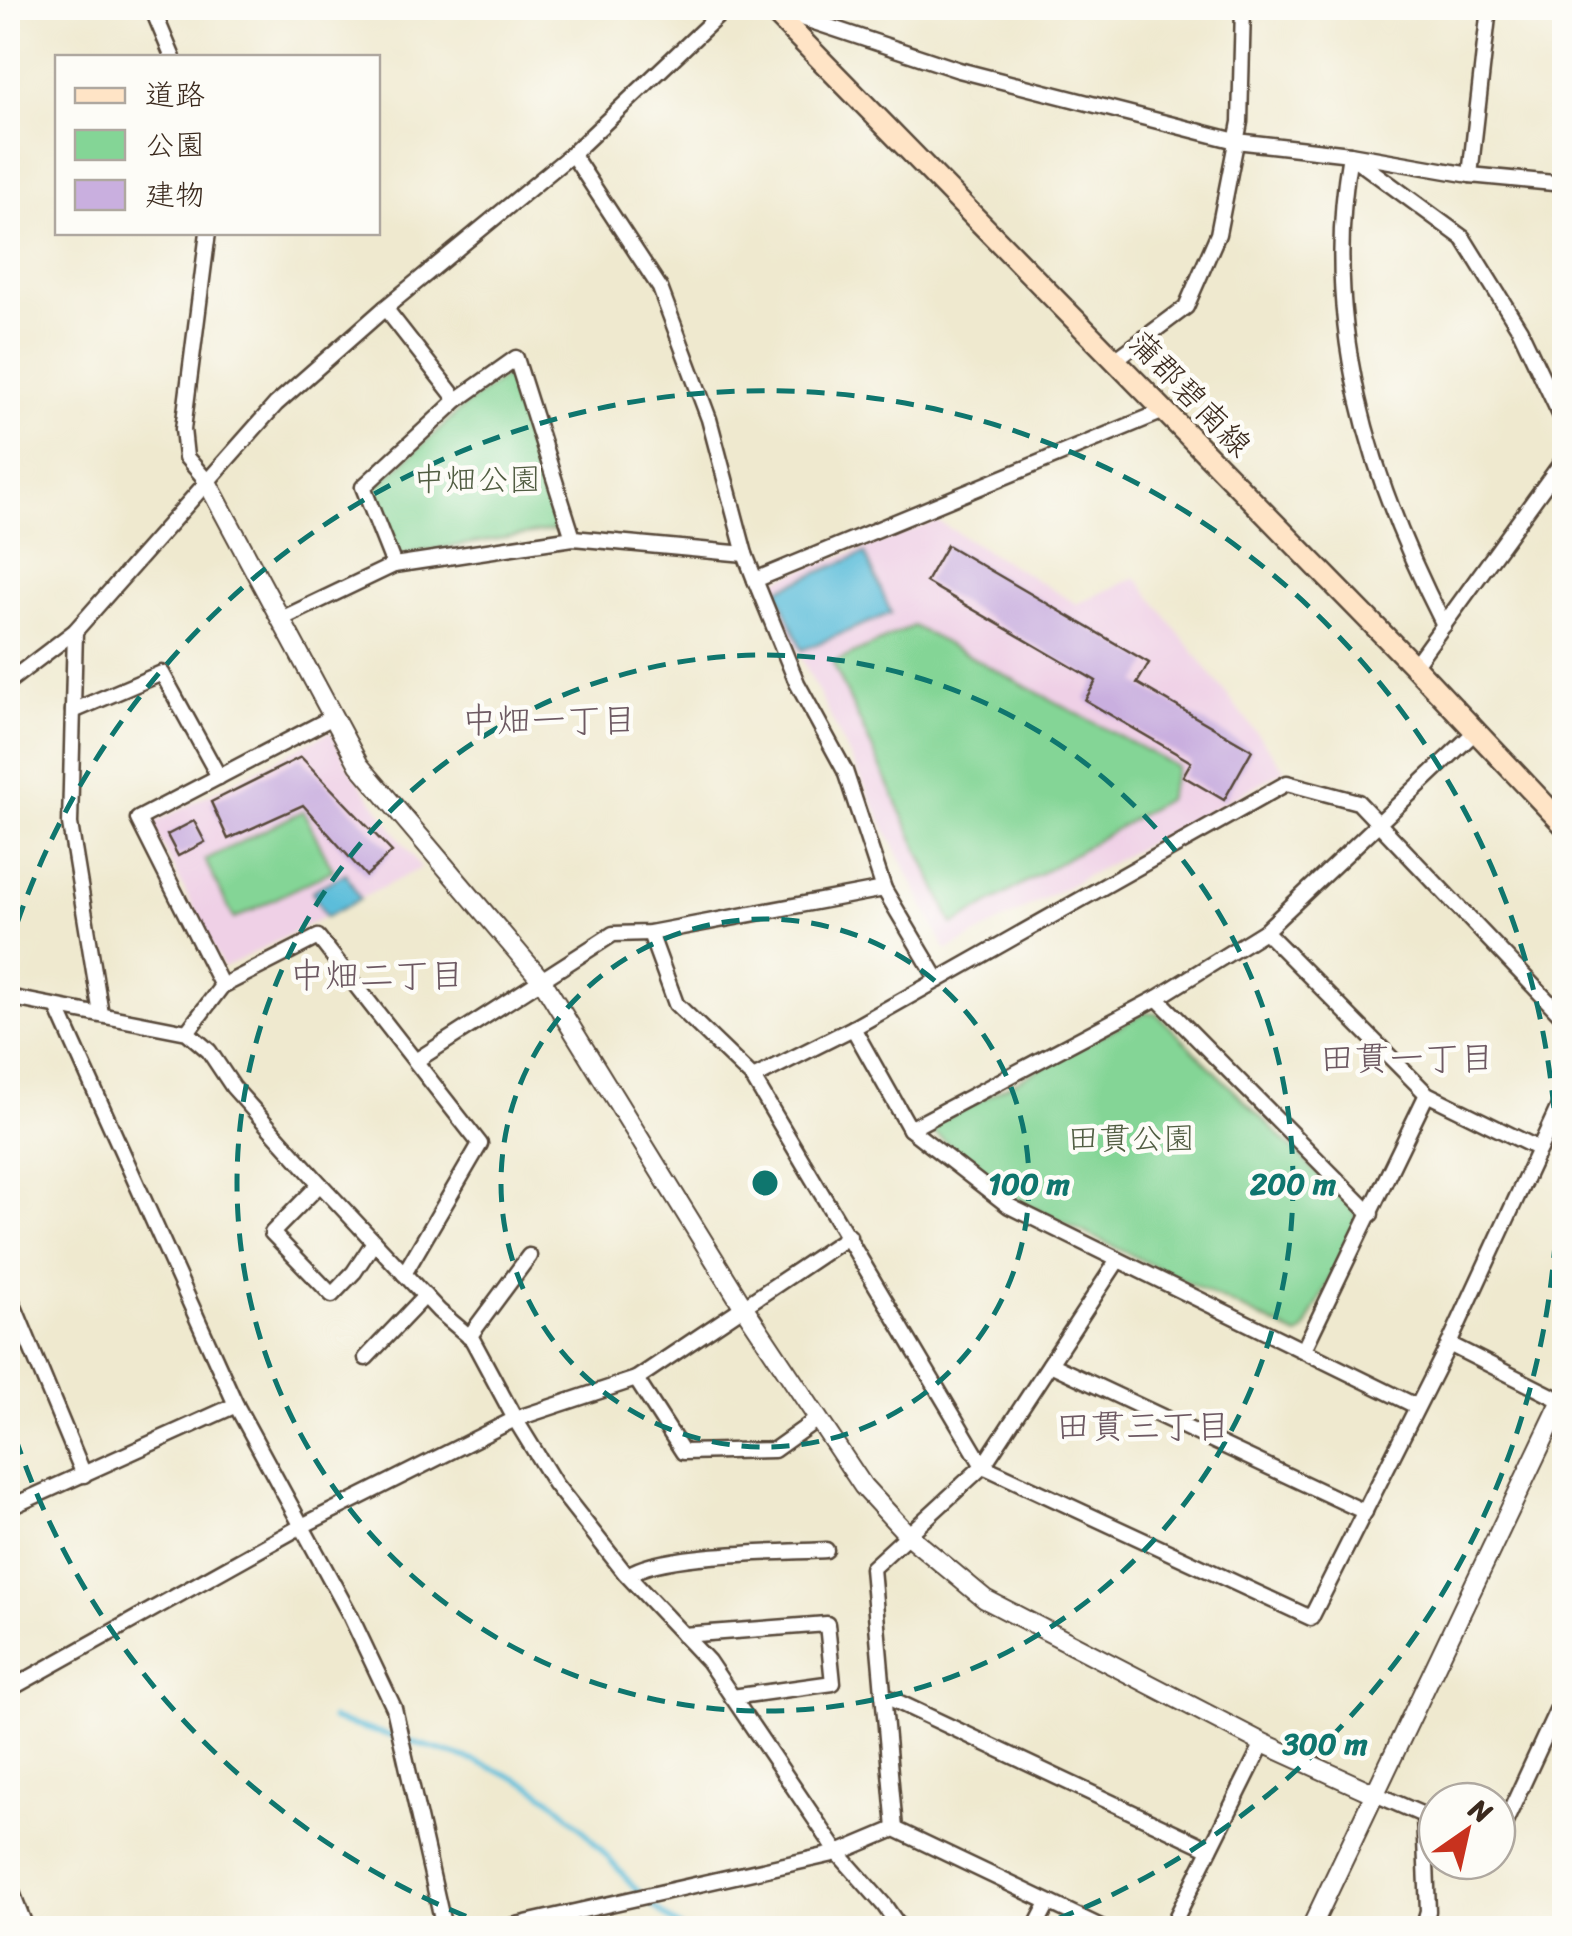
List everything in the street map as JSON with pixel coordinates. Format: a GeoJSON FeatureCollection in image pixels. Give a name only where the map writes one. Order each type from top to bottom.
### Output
{"type":"FeatureCollection","features":[{"type":"Feature","properties":{"kind":"main road","name":"蒲郡碧南線"},"geometry":{"type":"LineString","coordinates":[[770,8],[1414,666],[1564,825]]}},
{"type":"Feature","properties":{"kind":"street"},"geometry":{"type":"LineString","coordinates":[[152,8],[172,55]]}},
{"type":"Feature","properties":{"kind":"street"},"geometry":{"type":"LineString","coordinates":[[8,682],[75,631],[276,404],[385,308],[572,154],[726,8]]}},
{"type":"Feature","properties":{"kind":"street"},"geometry":{"type":"LineString","coordinates":[[770,8],[958,70],[1236,142],[1350,154],[1470,176],[1564,184]]}},
{"type":"Feature","properties":{"kind":"street"},"geometry":{"type":"LineString","coordinates":[[1115,360],[1186,307],[1218,234],[1236,142],[1242,8]]}},
{"type":"Feature","properties":{"kind":"street"},"geometry":{"type":"LineString","coordinates":[[1470,176],[1490,8]]}},
{"type":"Feature","properties":{"kind":"street"},"geometry":{"type":"LineString","coordinates":[[572,154],[660,288],[709,418],[755,580],[797,683],[845,771],[884,889],[938,980]]}},
{"type":"Feature","properties":{"kind":"street"},"geometry":{"type":"LineString","coordinates":[[1350,154],[1463,238],[1520,330],[1564,423]]}},
{"type":"Feature","properties":{"kind":"street"},"geometry":{"type":"LineString","coordinates":[[1350,154],[1343,195],[1342,300],[1354,390],[1370,454],[1399,533],[1444,625]]}},
{"type":"Feature","properties":{"kind":"street"},"geometry":{"type":"LineString","coordinates":[[208,235],[183,428],[186,457],[206,480],[359,765],[544,982],[743,1306],[862,1486],[909,1536],[986,1599],[1262,1743],[1417,1812]]}},
{"type":"Feature","properties":{"kind":"street"},"geometry":{"type":"LineString","coordinates":[[385,308],[457,400]]}},
{"type":"Feature","properties":{"kind":"street"},"geometry":{"type":"LineString","coordinates":[[394,565],[363,487],[457,400],[516,358],[573,538]]}},
{"type":"Feature","properties":{"kind":"street"},"geometry":{"type":"LineString","coordinates":[[755,580],[1164,411]]}},
{"type":"Feature","properties":{"kind":"street"},"geometry":{"type":"LineString","coordinates":[[1414,666],[1564,459]]}},
{"type":"Feature","properties":{"kind":"street"},"geometry":{"type":"LineString","coordinates":[[281,619],[394,565],[573,538],[745,554]]}},
{"type":"Feature","properties":{"kind":"street"},"geometry":{"type":"LineString","coordinates":[[75,631],[70,824],[101,1014]]}},
{"type":"Feature","properties":{"kind":"street"},"geometry":{"type":"LineString","coordinates":[[73,711],[162,673],[218,777]]}},
{"type":"Feature","properties":{"kind":"street"},"geometry":{"type":"LineString","coordinates":[[222,986],[138,820],[333,717]]}},
{"type":"Feature","properties":{"kind":"street"},"geometry":{"type":"LineString","coordinates":[[910,1129],[1156,998],[1266,930],[1476,731]]}},
{"type":"Feature","properties":{"kind":"street"},"geometry":{"type":"LineString","coordinates":[[753,1078],[853,1028],[1287,783],[1358,802],[1564,1018]]}},
{"type":"Feature","properties":{"kind":"street"},"geometry":{"type":"LineString","coordinates":[[417,1060],[544,982],[613,934],[650,933],[884,889]]}},
{"type":"Feature","properties":{"kind":"street"},"geometry":{"type":"LineString","coordinates":[[1266,930],[1427,1094],[1539,1149]]}},
{"type":"Feature","properties":{"kind":"street"},"geometry":{"type":"LineString","coordinates":[[650,933],[676,1004],[753,1078],[984,1466],[1311,1618],[1449,1344],[1564,1096]]}},
{"type":"Feature","properties":{"kind":"street"},"geometry":{"type":"LineString","coordinates":[[187,1032],[222,986],[318,937],[480,1144],[404,1274]]}},
{"type":"Feature","properties":{"kind":"street"},"geometry":{"type":"LineString","coordinates":[[8,997],[187,1032],[209,1052],[232,1087],[320,1184],[469,1337],[555,1484],[628,1576],[708,1661],[838,1853],[900,1928]]}},
{"type":"Feature","properties":{"kind":"street"},"geometry":{"type":"LineString","coordinates":[[1156,998],[1370,1214]]}},
{"type":"Feature","properties":{"kind":"street"},"geometry":{"type":"LineString","coordinates":[[58,1009],[236,1405],[350,1615],[394,1708],[444,1928]]}},
{"type":"Feature","properties":{"kind":"street"},"geometry":{"type":"LineString","coordinates":[[853,1028],[910,1129],[1008,1206],[1416,1406]]}},
{"type":"Feature","properties":{"kind":"street"},"geometry":{"type":"LineString","coordinates":[[1304,1349],[1427,1094]]}},
{"type":"Feature","properties":{"kind":"street"},"geometry":{"type":"LineString","coordinates":[[320,1184],[272,1233],[332,1294],[354,1272],[374,1242]]}},
{"type":"Feature","properties":{"kind":"street"},"geometry":{"type":"LineString","coordinates":[[8,1690],[300,1527],[515,1419],[636,1379],[850,1236]]}},
{"type":"Feature","properties":{"kind":"street"},"geometry":{"type":"LineString","coordinates":[[469,1337],[529,1256]]}},
{"type":"Feature","properties":{"kind":"street"},"geometry":{"type":"LineString","coordinates":[[895,1829],[872,1568],[984,1466],[1118,1260]]}},
{"type":"Feature","properties":{"kind":"street"},"geometry":{"type":"LineString","coordinates":[[8,1292],[84,1475]]}},
{"type":"Feature","properties":{"kind":"street"},"geometry":{"type":"LineString","coordinates":[[366,1358],[425,1296]]}},
{"type":"Feature","properties":{"kind":"street"},"geometry":{"type":"LineString","coordinates":[[1311,1928],[1564,1399],[1449,1344]]}},
{"type":"Feature","properties":{"kind":"street"},"geometry":{"type":"LineString","coordinates":[[1050,1364],[1365,1512]]}},
{"type":"Feature","properties":{"kind":"street"},"geometry":{"type":"LineString","coordinates":[[636,1379],[683,1452],[774,1450],[816,1420]]}},
{"type":"Feature","properties":{"kind":"street"},"geometry":{"type":"LineString","coordinates":[[8,1508],[236,1405]]}},
{"type":"Feature","properties":{"kind":"street"},"geometry":{"type":"LineString","coordinates":[[628,1576],[639,1567],[826,1550]]}},
{"type":"Feature","properties":{"kind":"street"},"geometry":{"type":"LineString","coordinates":[[684,1635],[827,1624],[833,1684],[732,1697]]}},
{"type":"Feature","properties":{"kind":"street"},"geometry":{"type":"LineString","coordinates":[[883,1695],[1210,1849]]}},
{"type":"Feature","properties":{"kind":"street"},"geometry":{"type":"LineString","coordinates":[[1517,1797],[1564,1695]]}},
{"type":"Feature","properties":{"kind":"street"},"geometry":{"type":"LineString","coordinates":[[1171,1928],[1262,1743]]}},
{"type":"Feature","properties":{"kind":"street"},"geometry":{"type":"LineString","coordinates":[[504,1928],[838,1853],[895,1829],[1103,1928]]}},
{"type":"Feature","properties":{"kind":"street"},"geometry":{"type":"LineString","coordinates":[[1423,1928],[1429,1881]]}},
{"type":"Feature","properties":{"kind":"street"},"geometry":{"type":"LineString","coordinates":[[8,1882],[26,1928]]}},
{"type":"Feature","properties":{"kind":"street"},"geometry":{"type":"LineString","coordinates":[[1036,1928],[1048,1902]]}},
{"type":"Feature","properties":{"kind":"shaded area"},"geometry":{"type":"Polygon","coordinates":[[[937,521],[1077,604],[1136,577],[1285,770],[946,951],[765,584],[937,521]]]}},
{"type":"Feature","properties":{"kind":"shaded area"},"geometry":{"type":"Polygon","coordinates":[[[331,731],[348,766],[421,868],[223,968],[152,824],[331,731]]]}},
{"type":"Feature","properties":{"kind":"green space","name":"中畑公園"},"geometry":{"type":"Polygon","coordinates":[[[512,371],[561,529],[400,555],[373,490],[462,408],[512,371]]]}},
{"type":"Feature","properties":{"kind":"green space"},"geometry":{"type":"Polygon","coordinates":[[[913,626],[1177,767],[1167,799],[953,925],[833,663],[913,626]]]}},
{"type":"Feature","properties":{"kind":"green space"},"geometry":{"type":"Polygon","coordinates":[[[303,811],[333,870],[234,919],[205,860],[303,811]]]}},
{"type":"Feature","properties":{"kind":"green space","name":"田貫公園"},"geometry":{"type":"Polygon","coordinates":[[[1146,1012],[1157,1014],[1356,1212],[1357,1225],[1298,1336],[1015,1199],[928,1128],[1146,1012]]]}},
{"type":"Feature","properties":{"kind":"water"},"geometry":{"type":"Polygon","coordinates":[[[865,553],[891,613],[802,650],[777,590],[865,553]]]}},
{"type":"Feature","properties":{"kind":"water"},"geometry":{"type":"Polygon","coordinates":[[[346,873],[360,899],[326,917],[312,891],[346,873]]]}},
{"type":"Feature","properties":{"kind":"building"},"geometry":{"type":"Polygon","coordinates":[[[947,545],[1149,663],[1137,683],[1252,750],[1224,800],[1183,776],[1191,762],[1085,700],[1096,681],[926,582],[947,545]]]}},
{"type":"Feature","properties":{"kind":"building"},"geometry":{"type":"Polygon","coordinates":[[[301,757],[392,852],[366,876],[303,805],[228,839],[211,802],[301,757]]]}},
{"type":"Feature","properties":{"kind":"building"},"geometry":{"type":"Polygon","coordinates":[[[194,821],[205,842],[178,856],[167,835],[194,821]]]}},
{"type":"Feature","properties":{"kind":"waterway"},"geometry":{"type":"LineString","coordinates":[[332,1719],[479,1763],[533,1788],[572,1818],[647,1900],[681,1928]]}},
{"type":"Feature","properties":{"kind":"district","name":"中畑一丁目"},"geometry":{"type":"Point","coordinates":[549,720]}},
{"type":"Feature","properties":{"kind":"district","name":"中畑二丁目"},"geometry":{"type":"Point","coordinates":[377,975]}},
{"type":"Feature","properties":{"kind":"district","name":"田貫一丁目"},"geometry":{"type":"Point","coordinates":[1407,1058]}},
{"type":"Feature","properties":{"kind":"district","name":"田貫三丁目"},"geometry":{"type":"Point","coordinates":[1143,1426]}}]}
